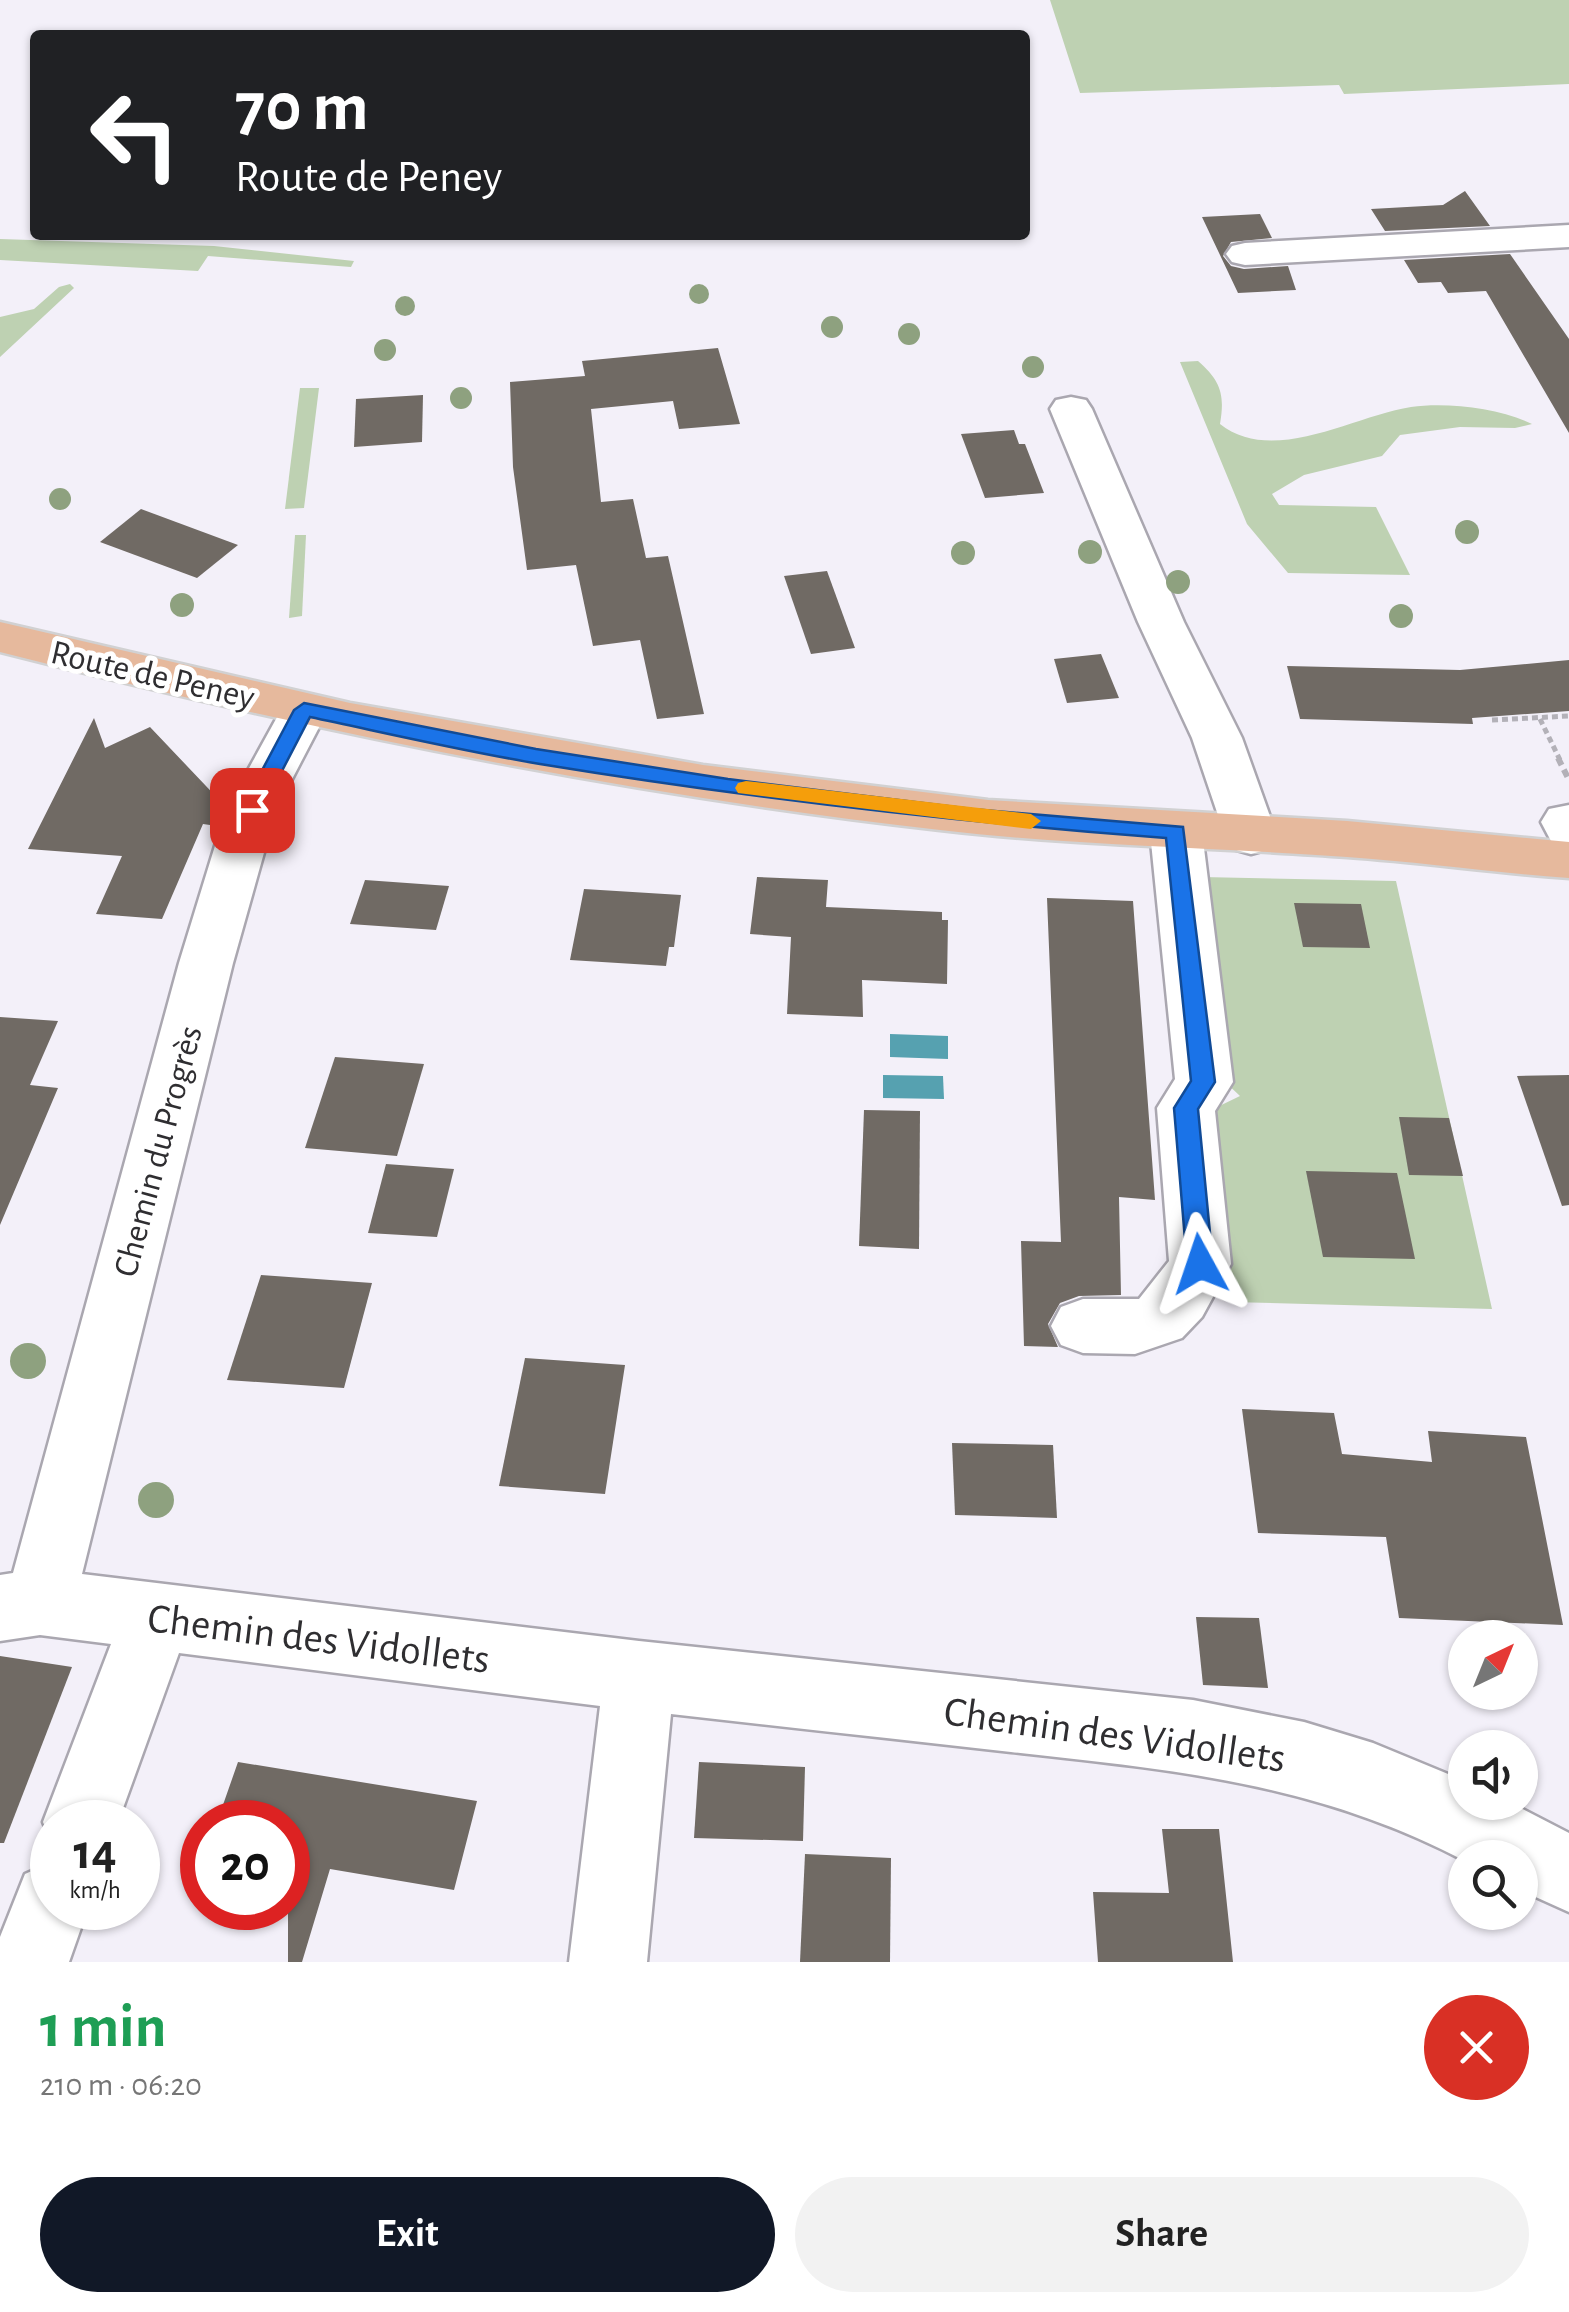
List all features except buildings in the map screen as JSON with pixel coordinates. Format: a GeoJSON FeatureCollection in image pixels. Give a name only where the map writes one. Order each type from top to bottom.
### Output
{"type":"FeatureCollection","features":[{"type":"Feature","properties":{"kind":"main road","name":"Route de Peney"},"geometry":{"type":"LineString","coordinates":[[0,638],[304,710],[536,756],[712,784],[972,816],[1176,832],[1318,837],[1569,822]]}},
{"type":"Feature","properties":{"kind":"street"},"geometry":{"type":"LineString","coordinates":[[1244,254],[1569,236]]}},
{"type":"Feature","properties":{"kind":"street"},"geometry":{"type":"LineString","coordinates":[[1071,409],[1161,622],[1216,738],[1251,836]]}},
{"type":"Feature","properties":{"kind":"street","name":"Chemin du Progrès"},"geometry":{"type":"LineString","coordinates":[[20,1606],[246,829],[264,783],[304,710]]}},
{"type":"Feature","properties":{"kind":"street"},"geometry":{"type":"LineString","coordinates":[[1083,1326],[1135,1327],[1160,1319],[1180,1298],[1200,1264],[1186,1108],[1204,1082],[1176,832]]}},
{"type":"Feature","properties":{"kind":"street","name":"Chemin des Vidollets"},"geometry":{"type":"LineString","coordinates":[[20,1606],[156,1618],[639,1676],[1193,1736],[1373,1780],[1445,1810],[1569,1874]]}},
{"type":"Feature","properties":{"kind":"street"},"geometry":{"type":"LineString","coordinates":[[89,1800],[156,1618]]}},
{"type":"Feature","properties":{"kind":"street"},"geometry":{"type":"LineString","coordinates":[[608,1962],[639,1676]]}},
{"type":"Feature","properties":{"kind":"street"},"geometry":{"type":"LineString","coordinates":[[30,1962],[41,1930]]}},
{"type":"Feature","properties":{"kind":"path"},"geometry":{"type":"LineString","coordinates":[[1492,720],[1569,716]]}},
{"type":"Feature","properties":{"kind":"path"},"geometry":{"type":"LineString","coordinates":[[1540,718],[1569,822]]}},
{"type":"Feature","properties":{"kind":"green space"},"geometry":{"type":"Polygon","coordinates":[[[1050,0],[1569,0],[1569,84],[1344,94],[1339,85],[1080,93],[1050,0]]]}},
{"type":"Feature","properties":{"kind":"green space"},"geometry":{"type":"Polygon","coordinates":[[[0,239],[214,246],[354,261],[351,267],[208,256],[198,271],[0,260],[0,239]]]}},
{"type":"Feature","properties":{"kind":"green space"},"geometry":{"type":"Polygon","coordinates":[[[70,284],[74,288],[0,357],[0,317],[34,309],[59,287],[70,284]]]}},
{"type":"Feature","properties":{"kind":"green space"},"geometry":{"type":"Polygon","coordinates":[[[1198,361],[1220,389],[1220,424],[1241,436],[1264,440],[1314,435],[1388,412],[1425,406],[1489,410],[1532,424],[1400,435],[1382,456],[1304,475],[1272,494],[1279,505],[1376,507],[1410,575],[1288,573],[1247,524],[1180,362],[1198,361]]]}},
{"type":"Feature","properties":{"kind":"green space"},"geometry":{"type":"Polygon","coordinates":[[[300,388],[319,388],[304,508],[285,509],[300,388]]]}},
{"type":"Feature","properties":{"kind":"green space"},"geometry":{"type":"Polygon","coordinates":[[[295,535],[306,535],[302,616],[289,618],[295,535]]]}},
{"type":"Feature","properties":{"kind":"green space"},"geometry":{"type":"Polygon","coordinates":[[[1202,877],[1396,881],[1492,1309],[1230,1302],[1209,1111],[1240,1096],[1222,1079],[1202,877]]]}},
{"type":"Feature","properties":{"kind":"water"},"geometry":{"type":"Polygon","coordinates":[[[890,1034],[948,1036],[948,1059],[890,1057],[890,1034]]]}},
{"type":"Feature","properties":{"kind":"water"},"geometry":{"type":"Polygon","coordinates":[[[883,1075],[943,1076],[944,1099],[883,1098],[883,1075]]]}},
{"type":"Feature","properties":{"kind":"slow traffic"},"geometry":{"type":"LineString","coordinates":[[746,788],[1031,821]]}},
{"type":"Feature","properties":{"kind":"route"},"geometry":{"type":"LineString","coordinates":[[252,810],[304,710],[536,756],[728,786],[972,816],[1176,832],[1204,1082],[1186,1108],[1200,1264]]}}]}
